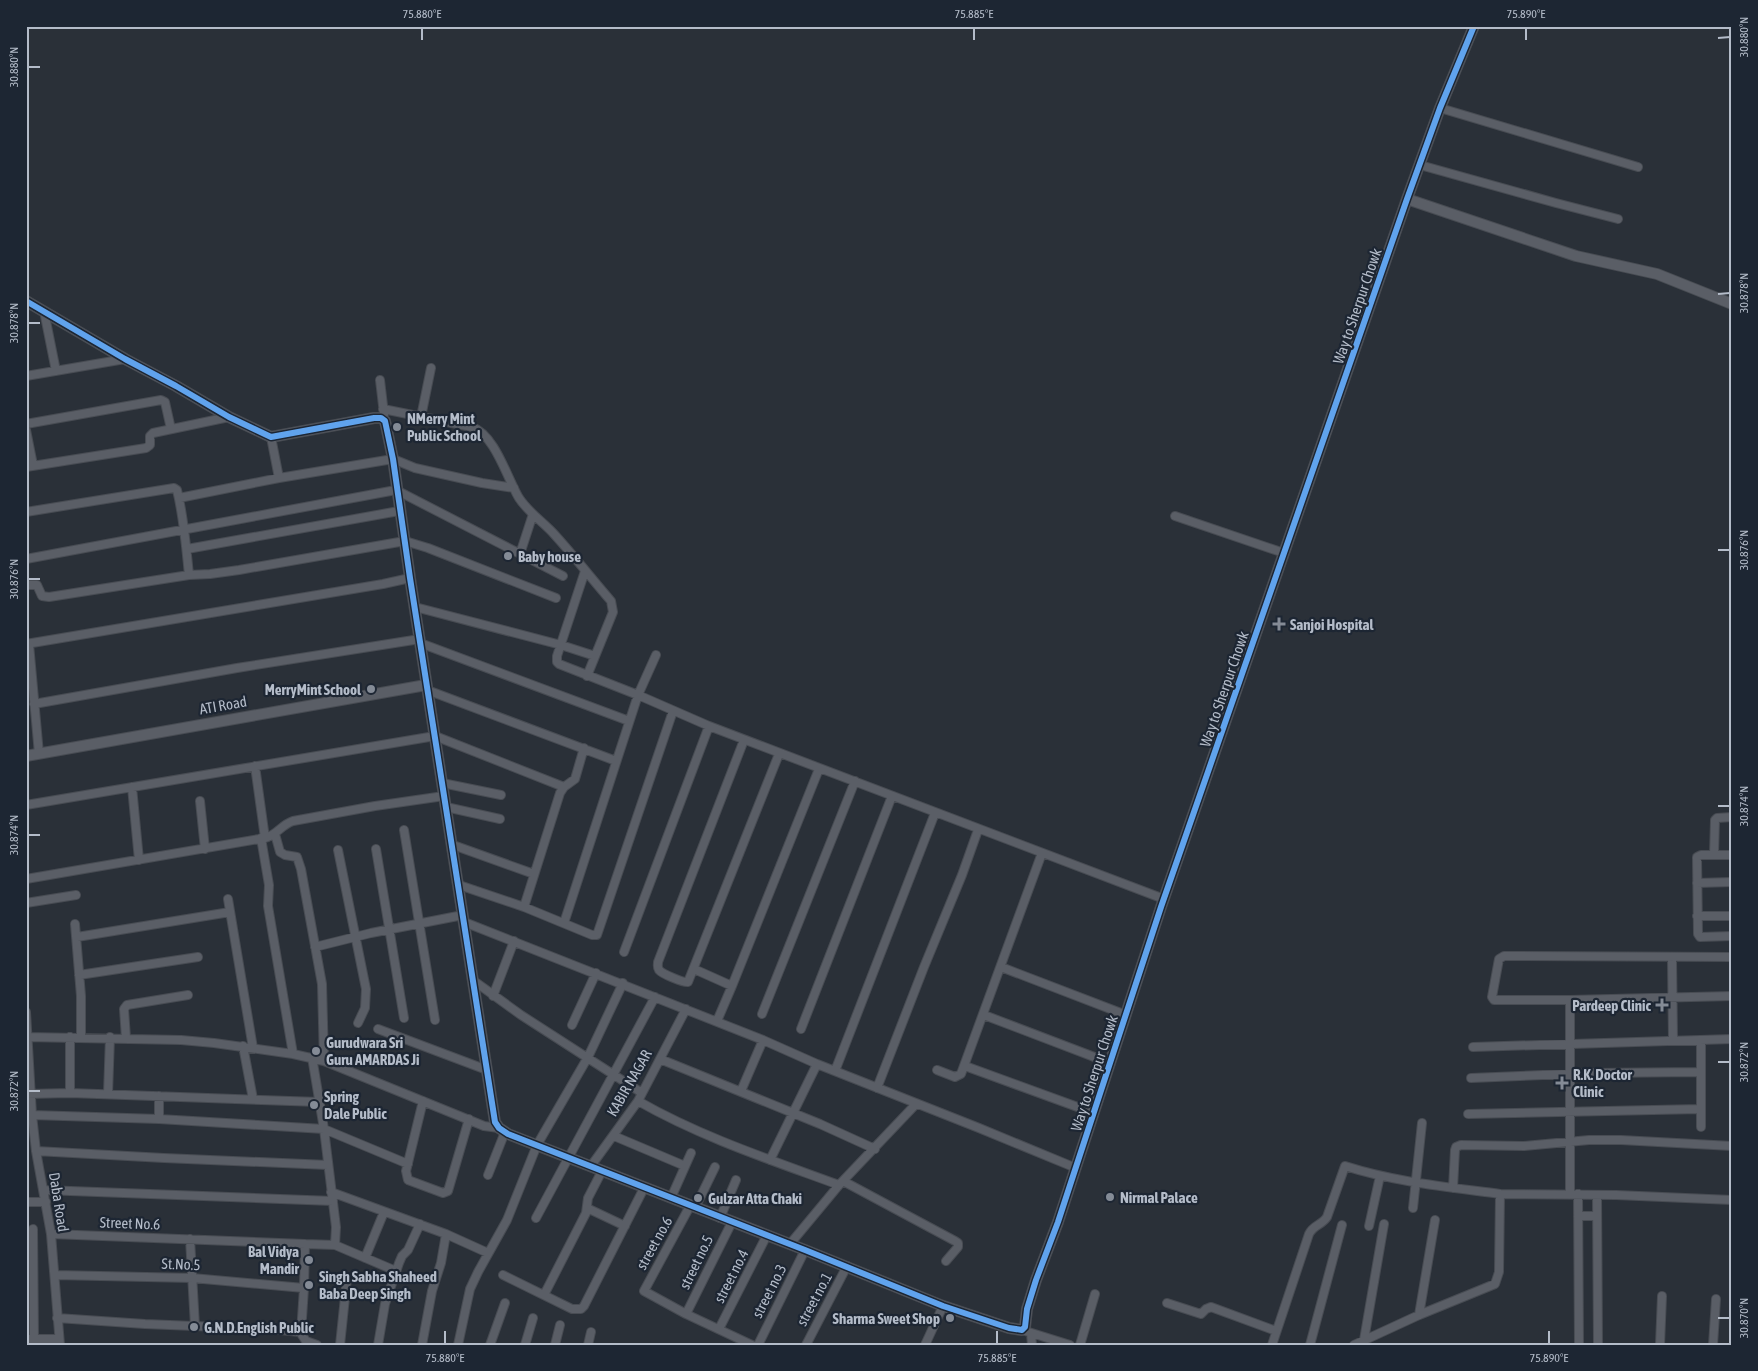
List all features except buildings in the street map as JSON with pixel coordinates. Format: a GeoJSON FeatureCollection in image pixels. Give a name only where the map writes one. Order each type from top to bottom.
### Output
{"type":"FeatureCollection","features":[{"type":"Feature","properties":{"kind":"street","name":"Way to Sherpur Chowk"},"geometry":{"type":"LineString","coordinates":[[1027,1331],[1025,1327],[1027,1309],[1036,1280],[1058,1222],[1164,899],[1407,199],[1440,108],[1474,26]]}},
{"type":"Feature","properties":{"kind":"street"},"geometry":{"type":"LineString","coordinates":[[1440,108],[1638,167]]}},
{"type":"Feature","properties":{"kind":"street"},"geometry":{"type":"LineString","coordinates":[[1420,165],[1556,204],[1618,219]]}},
{"type":"Feature","properties":{"kind":"street"},"geometry":{"type":"LineString","coordinates":[[1407,199],[1576,256],[1657,274],[1732,304]]}},
{"type":"Feature","properties":{"kind":"street"},"geometry":{"type":"LineString","coordinates":[[26,300],[125,359],[229,417],[271,437],[374,418],[381,418],[385,421]]}},
{"type":"Feature","properties":{"kind":"street"},"geometry":{"type":"LineString","coordinates":[[44,311],[56,371]]}},
{"type":"Feature","properties":{"kind":"street"},"geometry":{"type":"LineString","coordinates":[[26,376],[125,359]]}},
{"type":"Feature","properties":{"kind":"street"},"geometry":{"type":"LineString","coordinates":[[421,417],[431,368]]}},
{"type":"Feature","properties":{"kind":"street"},"geometry":{"type":"LineString","coordinates":[[380,380],[495,1122],[502,1130]]}},
{"type":"Feature","properties":{"kind":"street"},"geometry":{"type":"LineString","coordinates":[[26,424],[161,400],[165,402],[171,429]]}},
{"type":"Feature","properties":{"kind":"street"},"geometry":{"type":"LineString","coordinates":[[384,409],[480,430],[502,462],[522,503],[553,533],[611,601],[614,612],[587,676]]}},
{"type":"Feature","properties":{"kind":"street"},"geometry":{"type":"LineString","coordinates":[[26,430],[30,466],[146,448],[150,445],[152,433],[229,417]]}},
{"type":"Feature","properties":{"kind":"street"},"geometry":{"type":"LineString","coordinates":[[271,437],[279,478]]}},
{"type":"Feature","properties":{"kind":"street"},"geometry":{"type":"LineString","coordinates":[[179,498],[279,478],[393,459],[415,468],[514,488]]}},
{"type":"Feature","properties":{"kind":"street"},"geometry":{"type":"LineString","coordinates":[[26,512],[169,488],[177,490],[185,530],[190,575]]}},
{"type":"Feature","properties":{"kind":"street"},"geometry":{"type":"LineString","coordinates":[[26,558],[396,490],[563,576]]}},
{"type":"Feature","properties":{"kind":"street"},"geometry":{"type":"LineString","coordinates":[[187,549],[400,510]]}},
{"type":"Feature","properties":{"kind":"street"},"geometry":{"type":"LineString","coordinates":[[520,554],[533,514]]}},
{"type":"Feature","properties":{"kind":"street"},"geometry":{"type":"LineString","coordinates":[[1176,516],[1284,554]]}},
{"type":"Feature","properties":{"kind":"street"},"geometry":{"type":"LineString","coordinates":[[26,585],[37,585],[42,596],[49,597],[190,575],[230,572],[405,541],[428,548],[556,598]]}},
{"type":"Feature","properties":{"kind":"street"},"geometry":{"type":"LineString","coordinates":[[585,571],[557,662],[779,754],[855,781],[978,830],[1164,899]]}},
{"type":"Feature","properties":{"kind":"street"},"geometry":{"type":"LineString","coordinates":[[39,754],[28,644],[410,578]]}},
{"type":"Feature","properties":{"kind":"street"},"geometry":{"type":"LineString","coordinates":[[415,606],[596,656]]}},
{"type":"Feature","properties":{"kind":"street"},"geometry":{"type":"LineString","coordinates":[[34,704],[237,668],[420,641],[630,721]]}},
{"type":"Feature","properties":{"kind":"street"},"geometry":{"type":"LineString","coordinates":[[564,923],[638,695],[656,655]]}},
{"type":"Feature","properties":{"kind":"street"},"geometry":{"type":"LineString","coordinates":[[427,687],[616,761]]}},
{"type":"Feature","properties":{"kind":"street","name":"ATI Road"},"geometry":{"type":"LineString","coordinates":[[26,756],[427,687]]}},
{"type":"Feature","properties":{"kind":"street"},"geometry":{"type":"LineString","coordinates":[[459,885],[524,907],[594,936],[598,933],[673,711]]}},
{"type":"Feature","properties":{"kind":"street"},"geometry":{"type":"LineString","coordinates":[[624,952],[708,726]]}},
{"type":"Feature","properties":{"kind":"street"},"geometry":{"type":"LineString","coordinates":[[26,806],[435,736],[564,787]]}},
{"type":"Feature","properties":{"kind":"street"},"geometry":{"type":"LineString","coordinates":[[744,740],[658,966],[660,971],[686,983],[694,969],[779,754]]}},
{"type":"Feature","properties":{"kind":"street"},"geometry":{"type":"LineString","coordinates":[[524,907],[560,792],[575,780],[584,748]]}},
{"type":"Feature","properties":{"kind":"street"},"geometry":{"type":"LineString","coordinates":[[255,766],[269,885],[268,906],[294,1054]]}},
{"type":"Feature","properties":{"kind":"street"},"geometry":{"type":"LineString","coordinates":[[716,1021],[732,986],[819,769]]}},
{"type":"Feature","properties":{"kind":"street"},"geometry":{"type":"LineString","coordinates":[[762,1014],[855,781]]}},
{"type":"Feature","properties":{"kind":"street"},"geometry":{"type":"LineString","coordinates":[[442,783],[501,795]]}},
{"type":"Feature","properties":{"kind":"street"},"geometry":{"type":"LineString","coordinates":[[132,787],[139,860]]}},
{"type":"Feature","properties":{"kind":"street"},"geometry":{"type":"LineString","coordinates":[[26,879],[263,838],[275,834],[282,827],[293,821],[444,796]]}},
{"type":"Feature","properties":{"kind":"street"},"geometry":{"type":"LineString","coordinates":[[802,1029],[892,796]]}},
{"type":"Feature","properties":{"kind":"street"},"geometry":{"type":"LineString","coordinates":[[200,801],[205,848]]}},
{"type":"Feature","properties":{"kind":"street"},"geometry":{"type":"LineString","coordinates":[[446,807],[500,819]]}},
{"type":"Feature","properties":{"kind":"street"},"geometry":{"type":"LineString","coordinates":[[835,1071],[935,813]]}},
{"type":"Feature","properties":{"kind":"street"},"geometry":{"type":"LineString","coordinates":[[1714,855],[1714,820],[1732,817]]}},
{"type":"Feature","properties":{"kind":"street"},"geometry":{"type":"LineString","coordinates":[[404,830],[435,1020]]}},
{"type":"Feature","properties":{"kind":"street"},"geometry":{"type":"LineString","coordinates":[[877,1088],[962,875],[978,830]]}},
{"type":"Feature","properties":{"kind":"street"},"geometry":{"type":"LineString","coordinates":[[275,834],[280,852],[297,857],[299,861],[322,984],[324,1061]]}},
{"type":"Feature","properties":{"kind":"street"},"geometry":{"type":"LineString","coordinates":[[452,845],[534,874]]}},
{"type":"Feature","properties":{"kind":"street"},"geometry":{"type":"LineString","coordinates":[[376,849],[404,1018]]}},
{"type":"Feature","properties":{"kind":"street"},"geometry":{"type":"LineString","coordinates":[[338,850],[366,995],[365,1008],[358,1022]]}},
{"type":"Feature","properties":{"kind":"street"},"geometry":{"type":"LineString","coordinates":[[937,1070],[958,1076],[965,1066],[1042,853]]}},
{"type":"Feature","properties":{"kind":"street"},"geometry":{"type":"LineString","coordinates":[[1732,855],[1698,856],[1697,883],[1698,934],[1700,937],[1732,936]]}},
{"type":"Feature","properties":{"kind":"street"},"geometry":{"type":"LineString","coordinates":[[1697,883],[1732,882]]}},
{"type":"Feature","properties":{"kind":"street"},"geometry":{"type":"LineString","coordinates":[[26,904],[76,895]]}},
{"type":"Feature","properties":{"kind":"street"},"geometry":{"type":"LineString","coordinates":[[228,899],[253,1048]]}},
{"type":"Feature","properties":{"kind":"street"},"geometry":{"type":"LineString","coordinates":[[77,937],[230,912]]}},
{"type":"Feature","properties":{"kind":"street"},"geometry":{"type":"LineString","coordinates":[[1697,916],[1732,916]]}},
{"type":"Feature","properties":{"kind":"street"},"geometry":{"type":"LineString","coordinates":[[315,947],[420,922],[464,918],[514,941],[596,972],[764,1040],[817,1064],[1076,1168]]}},
{"type":"Feature","properties":{"kind":"street"},"geometry":{"type":"LineString","coordinates":[[75,924],[81,1037]]}},
{"type":"Feature","properties":{"kind":"street"},"geometry":{"type":"LineString","coordinates":[[493,996],[514,941]]}},
{"type":"Feature","properties":{"kind":"street"},"geometry":{"type":"LineString","coordinates":[[1732,957],[1504,956],[1499,959],[1493,1000],[1732,996]]}},
{"type":"Feature","properties":{"kind":"street"},"geometry":{"type":"LineString","coordinates":[[79,975],[198,957]]}},
{"type":"Feature","properties":{"kind":"street"},"geometry":{"type":"LineString","coordinates":[[1672,958],[1672,1040]]}},
{"type":"Feature","properties":{"kind":"street"},"geometry":{"type":"LineString","coordinates":[[1001,967],[1126,1015]]}},
{"type":"Feature","properties":{"kind":"street"},"geometry":{"type":"LineString","coordinates":[[694,969],[732,986]]}},
{"type":"Feature","properties":{"kind":"street"},"geometry":{"type":"LineString","coordinates":[[572,1025],[596,972]]}},
{"type":"Feature","properties":{"kind":"street"},"geometry":{"type":"LineString","coordinates":[[474,981],[493,996],[642,1093]]}},
{"type":"Feature","properties":{"kind":"street"},"geometry":{"type":"LineString","coordinates":[[458,1345],[470,1289],[507,1220],[537,1145],[588,1057],[623,984]]}},
{"type":"Feature","properties":{"kind":"street"},"geometry":{"type":"LineString","coordinates":[[126,1038],[124,1009],[127,1005],[188,995]]}},
{"type":"Feature","properties":{"kind":"street"},"geometry":{"type":"LineString","coordinates":[[536,1218],[655,997]]}},
{"type":"Feature","properties":{"kind":"street"},"geometry":{"type":"LineString","coordinates":[[1570,1000],[1570,1142],[1574,1194],[1578,1216],[1580,1345]]}},
{"type":"Feature","properties":{"kind":"street","name":"KABIR NAGAR"},"geometry":{"type":"LineString","coordinates":[[592,1166],[638,1101],[686,1009]]}},
{"type":"Feature","properties":{"kind":"street","name":"Daba Road"},"geometry":{"type":"LineString","coordinates":[[26,1014],[28,1094],[32,1115],[30,1135],[36,1151],[51,1234],[59,1342],[30,1339]]}},
{"type":"Feature","properties":{"kind":"street"},"geometry":{"type":"LineString","coordinates":[[984,1015],[1110,1063]]}},
{"type":"Feature","properties":{"kind":"street"},"geometry":{"type":"LineString","coordinates":[[378,1029],[487,1070]]}},
{"type":"Feature","properties":{"kind":"street"},"geometry":{"type":"LineString","coordinates":[[27,1037],[110,1037],[181,1040],[243,1046],[312,1057],[484,1126],[502,1130],[692,1207],[847,1266],[943,1306],[1009,1328],[1027,1331],[1070,1345]]}},
{"type":"Feature","properties":{"kind":"street"},"geometry":{"type":"LineString","coordinates":[[70,1037],[70,1093]]}},
{"type":"Feature","properties":{"kind":"street"},"geometry":{"type":"LineString","coordinates":[[108,1094],[110,1037]]}},
{"type":"Feature","properties":{"kind":"street"},"geometry":{"type":"LineString","coordinates":[[1473,1048],[1732,1039]]}},
{"type":"Feature","properties":{"kind":"street"},"geometry":{"type":"LineString","coordinates":[[741,1091],[764,1040]]}},
{"type":"Feature","properties":{"kind":"street"},"geometry":{"type":"LineString","coordinates":[[1701,1040],[1701,1127]]}},
{"type":"Feature","properties":{"kind":"street"},"geometry":{"type":"LineString","coordinates":[[243,1046],[253,1099]]}},
{"type":"Feature","properties":{"kind":"street"},"geometry":{"type":"LineString","coordinates":[[312,1057],[333,1201],[336,1227],[335,1245],[396,1271]]}},
{"type":"Feature","properties":{"kind":"street"},"geometry":{"type":"LineString","coordinates":[[660,1059],[794,1113],[875,1149]]}},
{"type":"Feature","properties":{"kind":"street"},"geometry":{"type":"LineString","coordinates":[[770,1160],[817,1064]]}},
{"type":"Feature","properties":{"kind":"street"},"geometry":{"type":"LineString","coordinates":[[965,1066],[1094,1113]]}},
{"type":"Feature","properties":{"kind":"street"},"geometry":{"type":"LineString","coordinates":[[1472,1078],[1700,1072]]}},
{"type":"Feature","properties":{"kind":"street"},"geometry":{"type":"LineString","coordinates":[[28,1094],[108,1094],[320,1102]]}},
{"type":"Feature","properties":{"kind":"street"},"geometry":{"type":"LineString","coordinates":[[159,1096],[159,1119]]}},
{"type":"Feature","properties":{"kind":"street"},"geometry":{"type":"LineString","coordinates":[[423,1101],[408,1164],[406,1175],[408,1180],[442,1193],[448,1192],[469,1119]]}},
{"type":"Feature","properties":{"kind":"street"},"geometry":{"type":"LineString","coordinates":[[638,1101],[683,1125],[770,1160],[841,1183],[955,1241],[958,1244],[958,1248],[946,1261]]}},
{"type":"Feature","properties":{"kind":"street"},"geometry":{"type":"LineString","coordinates":[[790,1244],[841,1183],[916,1104]]}},
{"type":"Feature","properties":{"kind":"street"},"geometry":{"type":"LineString","coordinates":[[1468,1114],[1700,1109]]}},
{"type":"Feature","properties":{"kind":"street"},"geometry":{"type":"LineString","coordinates":[[32,1115],[159,1119],[324,1129],[408,1164]]}},
{"type":"Feature","properties":{"kind":"street"},"geometry":{"type":"LineString","coordinates":[[1413,1208],[1422,1123]]}},
{"type":"Feature","properties":{"kind":"street"},"geometry":{"type":"LineString","coordinates":[[488,1175],[502,1130]]}},
{"type":"Feature","properties":{"kind":"street"},"geometry":{"type":"LineString","coordinates":[[614,1136],[685,1166]]}},
{"type":"Feature","properties":{"kind":"street"},"geometry":{"type":"LineString","coordinates":[[1452,1188],[1455,1150],[1458,1146],[1524,1146],[1622,1140],[1732,1146]]}},
{"type":"Feature","properties":{"kind":"street"},"geometry":{"type":"LineString","coordinates":[[36,1151],[328,1165]]}},
{"type":"Feature","properties":{"kind":"street"},"geometry":{"type":"LineString","coordinates":[[671,1198],[691,1153]]}},
{"type":"Feature","properties":{"kind":"street"},"geometry":{"type":"LineString","coordinates":[[1272,1345],[1309,1234],[1313,1228],[1322,1223],[1327,1217],[1345,1166],[1380,1176],[1500,1194],[1574,1194],[1732,1200]]}},
{"type":"Feature","properties":{"kind":"street","name":"street no.6"},"geometry":{"type":"LineString","coordinates":[[686,1314],[646,1293],[644,1289],[715,1167]]}},
{"type":"Feature","properties":{"kind":"street"},"geometry":{"type":"LineString","coordinates":[[544,1295],[587,1208],[590,1194],[602,1171]]}},
{"type":"Feature","properties":{"kind":"street"},"geometry":{"type":"LineString","coordinates":[[1369,1226],[1380,1176]]}},
{"type":"Feature","properties":{"kind":"street"},"geometry":{"type":"LineString","coordinates":[[720,1218],[736,1180]]}},
{"type":"Feature","properties":{"kind":"street"},"geometry":{"type":"LineString","coordinates":[[503,1275],[572,1309],[580,1309],[584,1306],[644,1188]]}},
{"type":"Feature","properties":{"kind":"street"},"geometry":{"type":"LineString","coordinates":[[44,1190],[333,1201]]}},
{"type":"Feature","properties":{"kind":"street"},"geometry":{"type":"LineString","coordinates":[[331,1192],[446,1234],[488,1253]]}},
{"type":"Feature","properties":{"kind":"street"},"geometry":{"type":"LineString","coordinates":[[1354,1345],[1419,1315],[1495,1284],[1499,1272],[1500,1194]]}},
{"type":"Feature","properties":{"kind":"street"},"geometry":{"type":"LineString","coordinates":[[1596,1195],[1598,1345]]}},
{"type":"Feature","properties":{"kind":"street"},"geometry":{"type":"LineString","coordinates":[[26,1202],[46,1202]]}},
{"type":"Feature","properties":{"kind":"street"},"geometry":{"type":"LineString","coordinates":[[587,1208],[625,1226]]}},
{"type":"Feature","properties":{"kind":"street"},"geometry":{"type":"LineString","coordinates":[[365,1258],[384,1212]]}},
{"type":"Feature","properties":{"kind":"street"},"geometry":{"type":"LineString","coordinates":[[1578,1216],[1597,1216]]}},
{"type":"Feature","properties":{"kind":"street"},"geometry":{"type":"LineString","coordinates":[[1419,1315],[1435,1220]]}},
{"type":"Feature","properties":{"kind":"street","name":"street no.5"},"geometry":{"type":"LineString","coordinates":[[686,1314],[732,1222]]}},
{"type":"Feature","properties":{"kind":"street"},"geometry":{"type":"LineString","coordinates":[[378,1345],[385,1304],[396,1271],[420,1224]]}},
{"type":"Feature","properties":{"kind":"street"},"geometry":{"type":"LineString","coordinates":[[1364,1340],[1384,1224]]}},
{"type":"Feature","properties":{"kind":"street"},"geometry":{"type":"LineString","coordinates":[[1310,1345],[1342,1225]]}},
{"type":"Feature","properties":{"kind":"street"},"geometry":{"type":"LineString","coordinates":[[30,1339],[33,1229]]}},
{"type":"Feature","properties":{"kind":"street","name":"Street No.6"},"geometry":{"type":"LineString","coordinates":[[51,1234],[335,1245]]}},
{"type":"Feature","properties":{"kind":"street"},"geometry":{"type":"LineString","coordinates":[[422,1345],[446,1234]]}},
{"type":"Feature","properties":{"kind":"street","name":"street no.4"},"geometry":{"type":"LineString","coordinates":[[719,1330],[767,1235]]}},
{"type":"Feature","properties":{"kind":"street"},"geometry":{"type":"LineString","coordinates":[[190,1239],[195,1326]]}},
{"type":"Feature","properties":{"kind":"street"},"geometry":{"type":"LineString","coordinates":[[305,1244],[301,1333],[308,1344],[317,1345]]}},
{"type":"Feature","properties":{"kind":"street","name":"street no.3"},"geometry":{"type":"LineString","coordinates":[[758,1345],[805,1250]]}},
{"type":"Feature","properties":{"kind":"street","name":"street no.1"},"geometry":{"type":"LineString","coordinates":[[806,1345],[847,1266]]}},
{"type":"Feature","properties":{"kind":"street","name":"St.No.5"},"geometry":{"type":"LineString","coordinates":[[55,1275],[192,1278],[304,1288]]}},
{"type":"Feature","properties":{"kind":"street"},"geometry":{"type":"LineString","coordinates":[[340,1345],[347,1278]]}},
{"type":"Feature","properties":{"kind":"street"},"geometry":{"type":"LineString","coordinates":[[1080,1345],[1095,1294]]}},
{"type":"Feature","properties":{"kind":"street"},"geometry":{"type":"LineString","coordinates":[[1660,1345],[1662,1296]]}},
{"type":"Feature","properties":{"kind":"street"},"geometry":{"type":"LineString","coordinates":[[1713,1345],[1716,1299]]}},
{"type":"Feature","properties":{"kind":"street"},"geometry":{"type":"LineString","coordinates":[[490,1345],[505,1303]]}},
{"type":"Feature","properties":{"kind":"street"},"geometry":{"type":"LineString","coordinates":[[1167,1303],[1201,1314],[1206,1308],[1211,1308],[1276,1331]]}},
{"type":"Feature","properties":{"kind":"street"},"geometry":{"type":"LineString","coordinates":[[925,1345],[943,1306]]}},
{"type":"Feature","properties":{"kind":"street"},"geometry":{"type":"LineString","coordinates":[[686,1314],[752,1345]]}},
{"type":"Feature","properties":{"kind":"street"},"geometry":{"type":"LineString","coordinates":[[58,1318],[270,1329],[301,1333]]}},
{"type":"Feature","properties":{"kind":"street"},"geometry":{"type":"LineString","coordinates":[[525,1345],[533,1318]]}},
{"type":"Feature","properties":{"kind":"street"},"geometry":{"type":"LineString","coordinates":[[555,1345],[560,1326]]}},
{"type":"Feature","properties":{"kind":"street"},"geometry":{"type":"LineString","coordinates":[[1027,1331],[1032,1345]]}},
{"type":"Feature","properties":{"kind":"street"},"geometry":{"type":"LineString","coordinates":[[588,1345],[591,1332]]}},
{"type":"Feature","properties":{"kind":"cycle path"},"geometry":{"type":"LineString","coordinates":[[26,301],[229,417],[271,437],[374,418],[381,418],[385,421],[393,459],[495,1122],[499,1128],[508,1134],[943,1306],[1009,1328],[1022,1330],[1025,1327],[1027,1309],[1036,1280],[1058,1222],[1161,907],[1407,199],[1440,108],[1474,26]]}},
{"type":"Feature","properties":{"kind":"place","name":"NMerry Mint Public School"},"geometry":{"type":"Point","coordinates":[397,427]}},
{"type":"Feature","properties":{"kind":"place","name":"Baby house"},"geometry":{"type":"Point","coordinates":[508,556]}},
{"type":"Feature","properties":{"kind":"place","name":"Sanjoi Hospital"},"geometry":{"type":"Point","coordinates":[1279,624]}},
{"type":"Feature","properties":{"kind":"place","name":"MerryMint School"},"geometry":{"type":"Point","coordinates":[371,689]}},
{"type":"Feature","properties":{"kind":"place","name":"Pardeep Clinic"},"geometry":{"type":"Point","coordinates":[1662,1005]}},
{"type":"Feature","properties":{"kind":"place","name":"Gurudwara Sri Guru AMARDAS Ji"},"geometry":{"type":"Point","coordinates":[316,1051]}},
{"type":"Feature","properties":{"kind":"place","name":"R.K. Doctor Clinic"},"geometry":{"type":"Point","coordinates":[1562,1083]}},
{"type":"Feature","properties":{"kind":"place","name":"Spring Dale Public"},"geometry":{"type":"Point","coordinates":[314,1105]}},
{"type":"Feature","properties":{"kind":"place","name":"Nirmal Palace"},"geometry":{"type":"Point","coordinates":[1110,1197]}},
{"type":"Feature","properties":{"kind":"place","name":"Gulzar Atta Chaki"},"geometry":{"type":"Point","coordinates":[698,1198]}},
{"type":"Feature","properties":{"kind":"place","name":"Bal Vidya Mandir"},"geometry":{"type":"Point","coordinates":[309,1260]}},
{"type":"Feature","properties":{"kind":"place","name":"Singh Sabha Shaheed Baba Deep Singh"},"geometry":{"type":"Point","coordinates":[309,1285]}},
{"type":"Feature","properties":{"kind":"place","name":"Sharma Sweet Shop"},"geometry":{"type":"Point","coordinates":[950,1318]}},
{"type":"Feature","properties":{"kind":"place","name":"G.N.D.English Public"},"geometry":{"type":"Point","coordinates":[194,1327]}}]}
